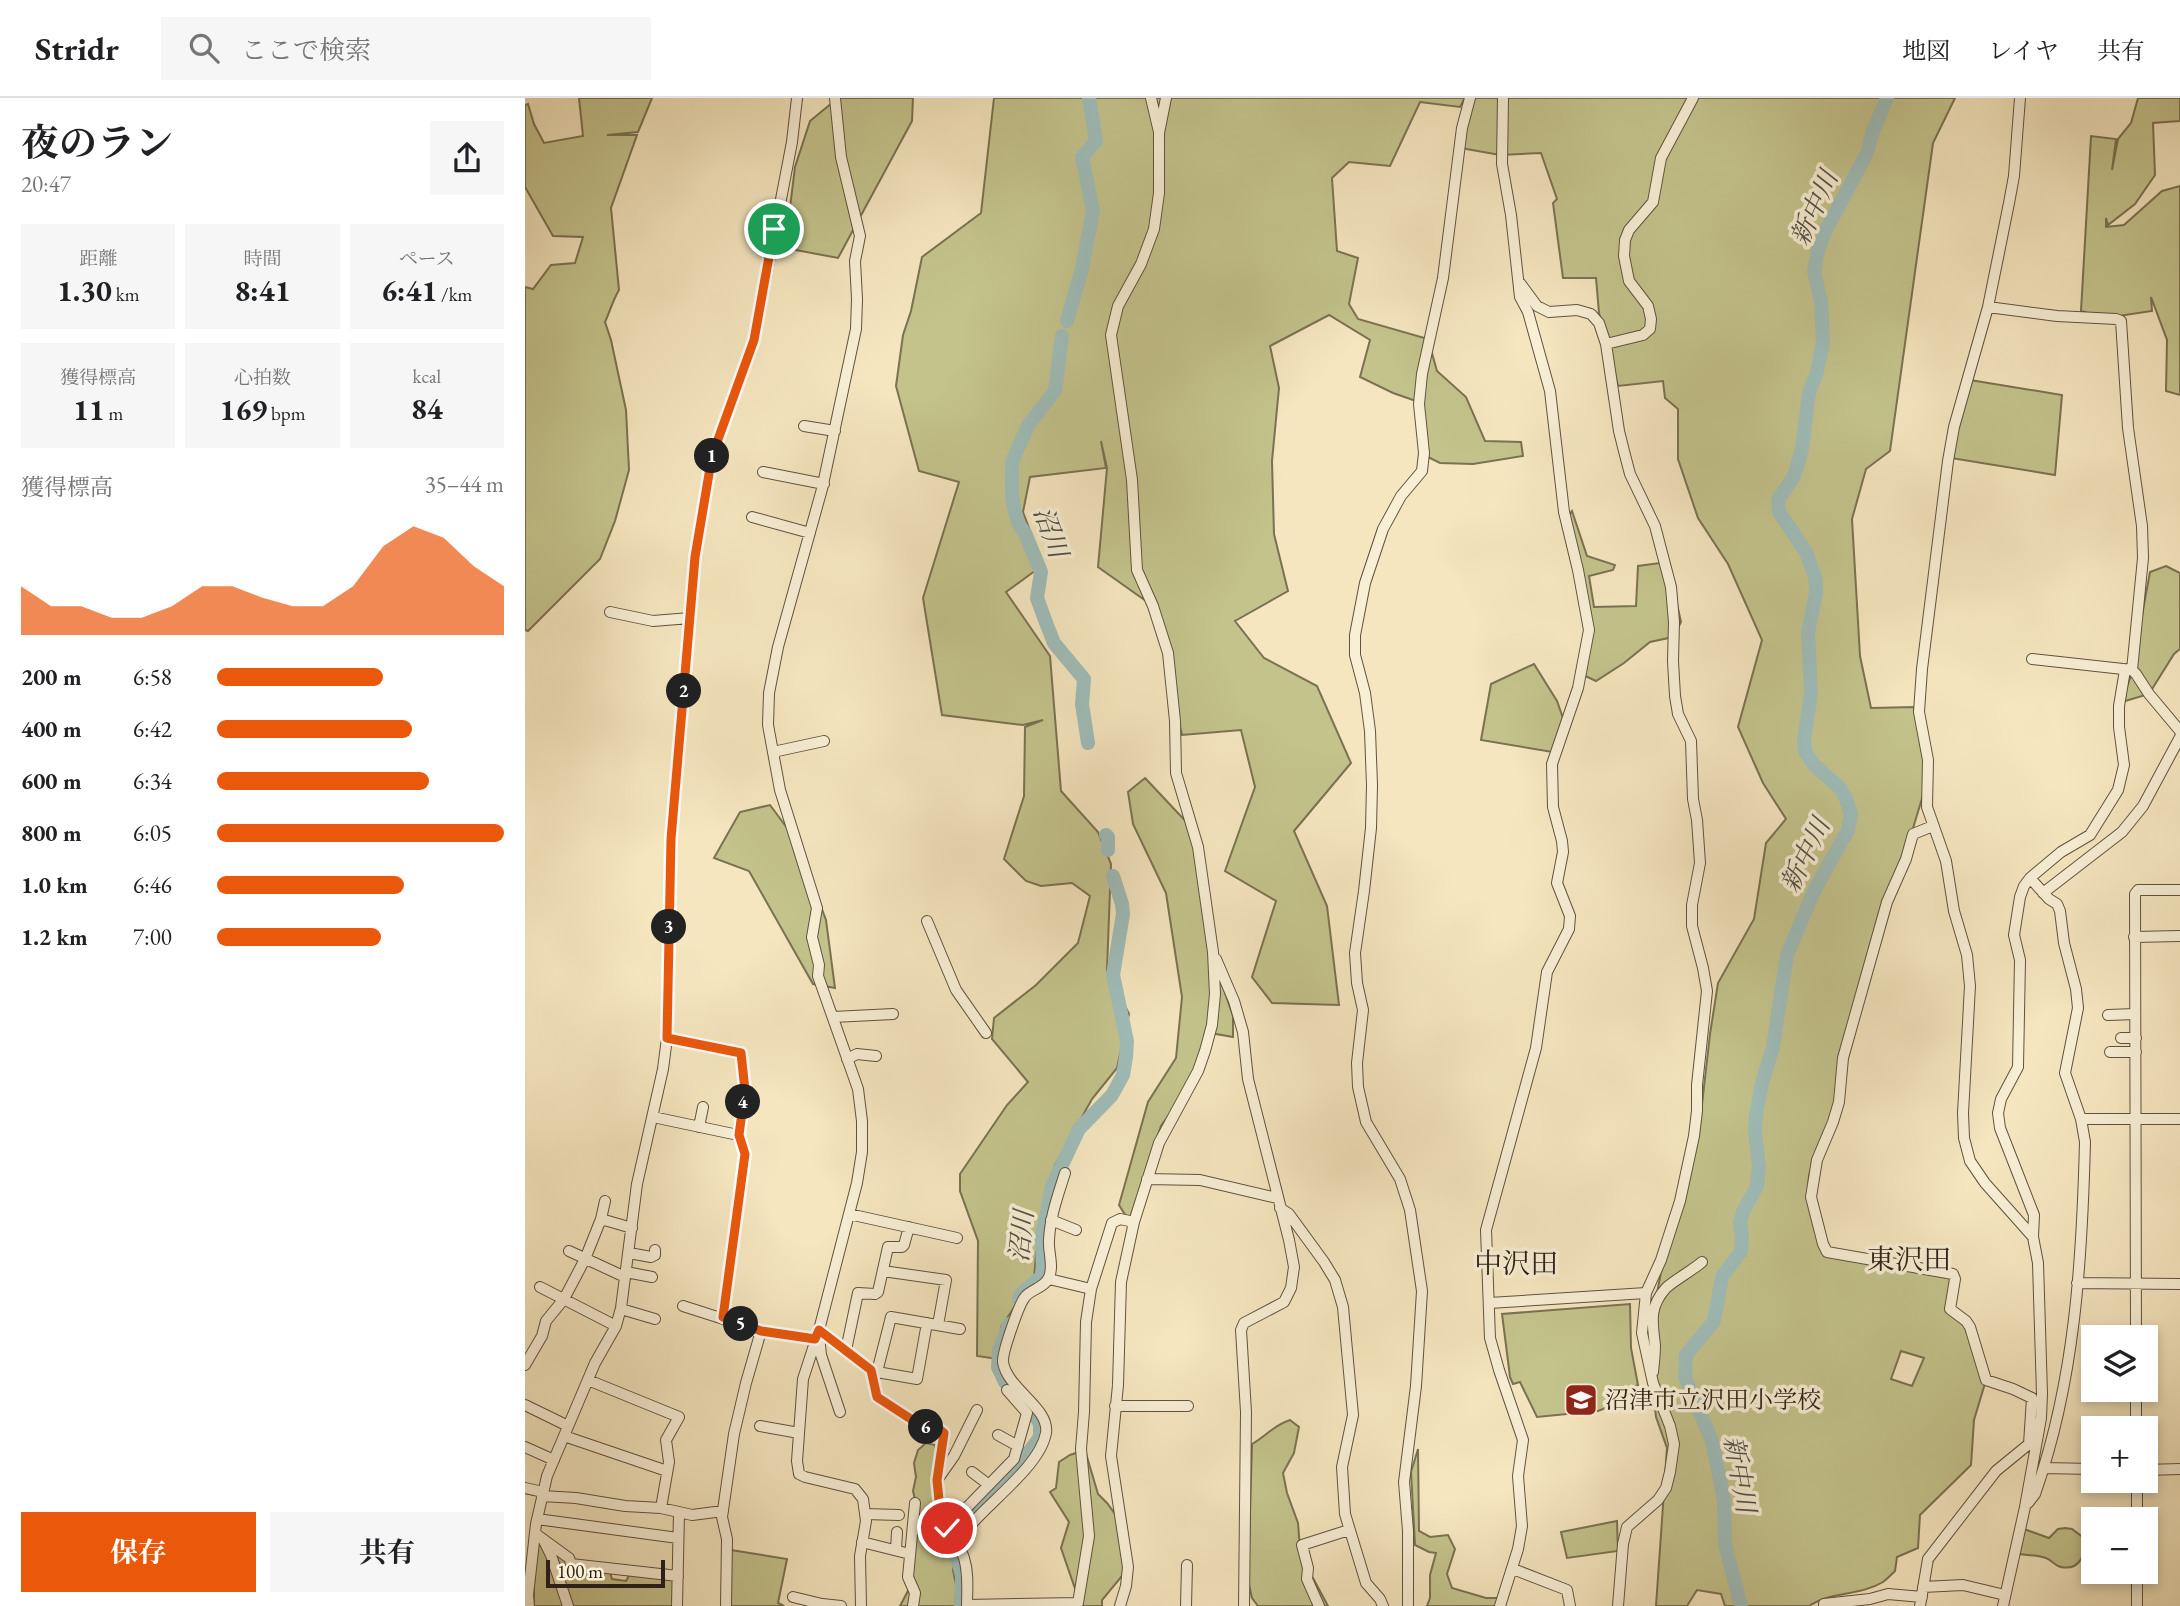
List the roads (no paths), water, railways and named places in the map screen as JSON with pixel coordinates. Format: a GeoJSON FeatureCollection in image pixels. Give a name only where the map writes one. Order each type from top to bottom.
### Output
{"type":"FeatureCollection","features":[{"type":"Feature","properties":{"kind":"street"},"geometry":{"type":"LineString","coordinates":[[529,1606],[529,1560],[538,1529],[543,1494],[566,1431],[621,1309],[638,1184],[653,1117],[663,1096],[661,1080],[667,1038],[671,839],[695,557],[712,456],[754,340],[792,142],[797,98]]}},
{"type":"Feature","properties":{"kind":"street"},"geometry":{"type":"LineString","coordinates":[[793,1597],[822,1604],[861,1606],[860,1556],[865,1514],[863,1499],[855,1489],[799,1474],[797,1461],[803,1379],[818,1333],[857,1183],[862,1153],[862,1121],[857,1089],[848,1059],[818,976],[819,965],[812,937],[817,908],[779,790],[768,725],[769,693],[778,647],[824,484],[856,329],[855,261],[860,236],[841,157],[835,98]]}},
{"type":"Feature","properties":{"kind":"street"},"geometry":{"type":"LineString","coordinates":[[1151,98],[1159,133]]}},
{"type":"Feature","properties":{"kind":"street"},"geometry":{"type":"LineString","coordinates":[[1120,1606],[1128,1567],[1111,1456],[1118,1385],[1121,1282],[1134,1222],[1159,1143],[1198,1071],[1205,1051],[1212,1026],[1215,994],[1213,953],[1198,847],[1176,773],[1175,721],[1168,653],[1157,617],[1137,570],[1132,480],[1111,335],[1118,306],[1141,264],[1154,229],[1159,193],[1159,133],[1166,98]]}},
{"type":"Feature","properties":{"kind":"street"},"geometry":{"type":"LineString","coordinates":[[1408,1606],[1408,1531],[1404,1482],[1416,1385],[1422,1291],[1410,1210],[1400,1179],[1366,1122],[1358,1087],[1357,1063],[1363,1010],[1357,983],[1355,953],[1367,866],[1372,785],[1370,732],[1365,693],[1355,655],[1355,635],[1365,583],[1383,528],[1401,496],[1422,471],[1424,453],[1419,404],[1422,374],[1443,278],[1460,141],[1470,98]]}},
{"type":"Feature","properties":{"kind":"street"},"geometry":{"type":"LineString","coordinates":[[1500,1606],[1513,1569],[1522,1526],[1518,1476],[1523,1440],[1490,1338],[1486,1230],[1536,1048],[1548,972],[1569,929],[1570,916],[1557,883],[1563,852],[1553,807],[1552,764],[1578,688],[1589,631],[1564,512],[1549,391],[1528,312],[1520,297],[1502,164],[1503,98]]}},
{"type":"Feature","properties":{"kind":"street"},"geometry":{"type":"LineString","coordinates":[[1606,344],[1643,335],[1650,329],[1648,306],[1629,281],[1624,256],[1625,240],[1629,230],[1653,202],[1661,158],[1693,98]]}},
{"type":"Feature","properties":{"kind":"street"},"geometry":{"type":"LineString","coordinates":[[2020,98],[2014,176],[1988,307],[1954,427],[1948,461],[1919,712],[1928,760],[1927,807],[1946,861],[1954,911],[1967,955],[1970,986],[1964,1139],[1970,1161],[1985,1183],[2033,1237]]}},
{"type":"Feature","properties":{"kind":"street"},"geometry":{"type":"LineString","coordinates":[[1520,283],[1537,306],[1549,312],[1577,310],[1591,314],[1599,323],[1606,344],[1619,431],[1630,474],[1655,526],[1671,587],[1675,696],[1678,714],[1691,741],[1693,799],[1697,820],[1700,863],[1692,905],[1692,926],[1707,991],[1694,1136],[1676,1213],[1661,1260],[1646,1293],[1642,1333],[1653,1383],[1674,1444],[1671,1472],[1665,1488],[1658,1500],[1627,1527],[1618,1606]]}},
{"type":"Feature","properties":{"kind":"street"},"geometry":{"type":"LineString","coordinates":[[1922,1597],[1929,1559],[1996,1471],[2033,1444],[2041,1418],[2038,1263],[2033,1237],[2034,1215],[2000,1128],[1998,1113],[2001,1099],[2018,1067],[2020,960],[2014,934],[2024,886],[2061,852],[2089,835],[2118,790],[2124,765],[2119,706],[2129,670],[2143,558],[2142,526],[2128,428],[2121,321],[1988,307]]}},
{"type":"Feature","properties":{"kind":"street"},"geometry":{"type":"LineString","coordinates":[[804,426],[835,430]]}},
{"type":"Feature","properties":{"kind":"street"},"geometry":{"type":"LineString","coordinates":[[763,472],[824,484]]}},
{"type":"Feature","properties":{"kind":"street"},"geometry":{"type":"LineString","coordinates":[[752,517],[810,533]]}},
{"type":"Feature","properties":{"kind":"street"},"geometry":{"type":"LineString","coordinates":[[610,612],[653,621],[689,618]]}},
{"type":"Feature","properties":{"kind":"street"},"geometry":{"type":"LineString","coordinates":[[2032,659],[2129,670],[2136,674],[2180,731]]}},
{"type":"Feature","properties":{"kind":"street"},"geometry":{"type":"LineString","coordinates":[[2043,892],[2122,832],[2143,806],[2180,737]]}},
{"type":"Feature","properties":{"kind":"street"},"geometry":{"type":"LineString","coordinates":[[773,752],[824,741]]}},
{"type":"Feature","properties":{"kind":"street"},"geometry":{"type":"LineString","coordinates":[[1933,826],[1913,834],[1906,859],[1887,902],[1843,1058],[1839,1102],[1817,1160],[1811,1197],[1827,1252],[1953,1274],[1955,1279],[1950,1308],[1970,1327],[1986,1380],[2032,1398],[2033,1444],[2025,1507],[2003,1606]]}},
{"type":"Feature","properties":{"kind":"street"},"geometry":{"type":"LineString","coordinates":[[2025,1507],[2035,1494],[2057,1423],[2074,1334],[2085,1142],[2081,1119],[2065,1073],[2078,1008],[2060,911],[2057,904],[2030,878]]}},
{"type":"Feature","properties":{"kind":"street"},"geometry":{"type":"LineString","coordinates":[[2136,1325],[2135,894],[2138,890],[2180,890]]}},
{"type":"Feature","properties":{"kind":"street"},"geometry":{"type":"LineString","coordinates":[[927,920],[957,990],[986,1033]]}},
{"type":"Feature","properties":{"kind":"street"},"geometry":{"type":"LineString","coordinates":[[2134,937],[2180,936]]}},
{"type":"Feature","properties":{"kind":"street"},"geometry":{"type":"LineString","coordinates":[[1213,953],[1234,1001],[1243,1032],[1248,1079],[1294,1267],[1291,1288],[1284,1302],[1244,1323],[1241,1330],[1246,1412],[1244,1606]]}},
{"type":"Feature","properties":{"kind":"street"},"geometry":{"type":"LineString","coordinates":[[833,1017],[893,1014]]}},
{"type":"Feature","properties":{"kind":"street"},"geometry":{"type":"LineString","coordinates":[[2108,1014],[2135,1014]]}},
{"type":"Feature","properties":{"kind":"street"},"geometry":{"type":"LineString","coordinates":[[667,1038],[741,1053],[745,1090],[739,1135],[745,1154],[723,1317]]}},
{"type":"Feature","properties":{"kind":"street"},"geometry":{"type":"LineString","coordinates":[[2121,1038],[2136,1038]]}},
{"type":"Feature","properties":{"kind":"street"},"geometry":{"type":"LineString","coordinates":[[2110,1052],[2136,1052]]}},
{"type":"Feature","properties":{"kind":"street"},"geometry":{"type":"LineString","coordinates":[[848,1059],[857,1054],[876,1056]]}},
{"type":"Feature","properties":{"kind":"street"},"geometry":{"type":"LineString","coordinates":[[663,1066],[675,1068]]}},
{"type":"Feature","properties":{"kind":"street"},"geometry":{"type":"LineString","coordinates":[[661,1080],[673,1082]]}},
{"type":"Feature","properties":{"kind":"street"},"geometry":{"type":"LineString","coordinates":[[699,1127],[703,1107]]}},
{"type":"Feature","properties":{"kind":"street"},"geometry":{"type":"LineString","coordinates":[[653,1117],[739,1135]]}},
{"type":"Feature","properties":{"kind":"street"},"geometry":{"type":"LineString","coordinates":[[2081,1119],[2180,1119]]}},
{"type":"Feature","properties":{"kind":"street"},"geometry":{"type":"LineString","coordinates":[[958,1545],[969,1526],[1011,1486],[1042,1446],[1046,1423],[1010,1379],[1003,1361],[1005,1345],[1025,1297],[1049,1279],[1051,1269],[1048,1243],[1051,1220],[1065,1173]]}},
{"type":"Feature","properties":{"kind":"street"},"geometry":{"type":"LineString","coordinates":[[1147,1179],[1200,1180],[1278,1203],[1289,1214],[1335,1280],[1343,1307],[1353,1415],[1342,1467],[1345,1514],[1366,1583],[1383,1606]]}},
{"type":"Feature","properties":{"kind":"street"},"geometry":{"type":"LineString","coordinates":[[525,1365],[542,1336],[546,1321],[564,1300],[585,1259],[605,1201]]}},
{"type":"Feature","properties":{"kind":"street"},"geometry":{"type":"LineString","coordinates":[[849,1214],[957,1238]]}},
{"type":"Feature","properties":{"kind":"street"},"geometry":{"type":"LineString","coordinates":[[601,1219],[632,1228]]}},
{"type":"Feature","properties":{"kind":"street"},"geometry":{"type":"LineString","coordinates":[[960,1329],[891,1317],[875,1374],[877,1397],[920,1425],[939,1429],[944,1433],[937,1480],[940,1510],[964,1557],[968,1579],[967,1606],[1078,1603],[1089,1536],[1081,1449],[1086,1322],[1091,1289],[1112,1223],[1120,1219],[1134,1222]]}},
{"type":"Feature","properties":{"kind":"street"},"geometry":{"type":"LineString","coordinates":[[1051,1220],[1076,1230]]}},
{"type":"Feature","properties":{"kind":"street"},"geometry":{"type":"LineString","coordinates":[[846,1350],[858,1293],[878,1292],[888,1247],[902,1247],[909,1227]]}},
{"type":"Feature","properties":{"kind":"street"},"geometry":{"type":"LineString","coordinates":[[628,1254],[651,1257],[655,1255],[655,1250]]}},
{"type":"Feature","properties":{"kind":"street"},"geometry":{"type":"LineString","coordinates":[[569,1251],[626,1275],[652,1277]]}},
{"type":"Feature","properties":{"kind":"street"},"geometry":{"type":"LineString","coordinates":[[1653,1383],[1655,1348],[1651,1322],[1655,1304],[1668,1286],[1702,1262]]}},
{"type":"Feature","properties":{"kind":"street"},"geometry":{"type":"LineString","coordinates":[[684,1306],[761,1331],[818,1333],[846,1350],[875,1374],[917,1379],[946,1280],[883,1271]]}},
{"type":"Feature","properties":{"kind":"street"},"geometry":{"type":"LineString","coordinates":[[1049,1279],[1091,1289]]}},
{"type":"Feature","properties":{"kind":"street"},"geometry":{"type":"LineString","coordinates":[[2077,1283],[2180,1284]]}},
{"type":"Feature","properties":{"kind":"street"},"geometry":{"type":"LineString","coordinates":[[540,1287],[615,1326]]}},
{"type":"Feature","properties":{"kind":"street"},"geometry":{"type":"LineString","coordinates":[[1489,1303],[1646,1293]]}},
{"type":"Feature","properties":{"kind":"street"},"geometry":{"type":"LineString","coordinates":[[621,1309],[655,1319]]}},
{"type":"Feature","properties":{"kind":"street"},"geometry":{"type":"LineString","coordinates":[[726,1606],[727,1539],[722,1517],[734,1434],[761,1331]]}},
{"type":"Feature","properties":{"kind":"street"},"geometry":{"type":"LineString","coordinates":[[818,1333],[821,1355],[840,1412]]}},
{"type":"Feature","properties":{"kind":"street"},"geometry":{"type":"LineString","coordinates":[[588,1380],[679,1417],[666,1440],[669,1462],[661,1508]]}},
{"type":"Feature","properties":{"kind":"street"},"geometry":{"type":"LineString","coordinates":[[949,1532],[1014,1459],[1027,1413],[1007,1390]]}},
{"type":"Feature","properties":{"kind":"street"},"geometry":{"type":"LineString","coordinates":[[525,1405],[566,1431],[667,1471]]}},
{"type":"Feature","properties":{"kind":"street"},"geometry":{"type":"LineString","coordinates":[[1115,1406],[1188,1406]]}},
{"type":"Feature","properties":{"kind":"street"},"geometry":{"type":"LineString","coordinates":[[937,1480],[954,1457],[977,1410]]}},
{"type":"Feature","properties":{"kind":"street"},"geometry":{"type":"LineString","coordinates":[[760,1426],[799,1433]]}},
{"type":"Feature","properties":{"kind":"street"},"geometry":{"type":"LineString","coordinates":[[998,1435],[1018,1446]]}},
{"type":"Feature","properties":{"kind":"street"},"geometry":{"type":"LineString","coordinates":[[525,1447],[554,1461]]}},
{"type":"Feature","properties":{"kind":"street"},"geometry":{"type":"LineString","coordinates":[[2044,1468],[2081,1469]]}},
{"type":"Feature","properties":{"kind":"street"},"geometry":{"type":"LineString","coordinates":[[2158,1470],[2180,1469]]}},
{"type":"Feature","properties":{"kind":"street"},"geometry":{"type":"LineString","coordinates":[[972,1472],[989,1485]]}},
{"type":"Feature","properties":{"kind":"street"},"geometry":{"type":"LineString","coordinates":[[525,1488],[543,1494],[625,1506],[661,1508],[692,1515],[723,1511]]}},
{"type":"Feature","properties":{"kind":"street"},"geometry":{"type":"LineString","coordinates":[[913,1606],[915,1593],[908,1577],[915,1503]]}},
{"type":"Feature","properties":{"kind":"street"},"geometry":{"type":"LineString","coordinates":[[677,1606],[679,1513]]}},
{"type":"Feature","properties":{"kind":"street"},"geometry":{"type":"LineString","coordinates":[[865,1514],[899,1515]]}},
{"type":"Feature","properties":{"kind":"street"},"geometry":{"type":"LineString","coordinates":[[525,1523],[538,1529],[569,1558],[571,1564],[678,1576]]}},
{"type":"Feature","properties":{"kind":"street"},"geometry":{"type":"LineString","coordinates":[[538,1529],[678,1538]]}},
{"type":"Feature","properties":{"kind":"street"},"geometry":{"type":"LineString","coordinates":[[538,1529],[551,1555],[568,1606]]}},
{"type":"Feature","properties":{"kind":"street"},"geometry":{"type":"LineString","coordinates":[[1319,1606],[1307,1579],[1308,1568],[1302,1545],[1349,1530]]}},
{"type":"Feature","properties":{"kind":"street"},"geometry":{"type":"LineString","coordinates":[[896,1550],[897,1531]]}},
{"type":"Feature","properties":{"kind":"street"},"geometry":{"type":"LineString","coordinates":[[862,1542],[910,1555]]}},
{"type":"Feature","properties":{"kind":"street"},"geometry":{"type":"LineString","coordinates":[[1186,1606],[1187,1565]]}},
{"type":"Feature","properties":{"kind":"street"},"geometry":{"type":"LineString","coordinates":[[1513,1569],[1567,1590],[1570,1606]]}},
{"type":"Feature","properties":{"kind":"street"},"geometry":{"type":"LineString","coordinates":[[2137,1584],[2137,1606]]}},
{"type":"Feature","properties":{"kind":"street"},"geometry":{"type":"LineString","coordinates":[[1824,1606],[1888,1594],[1922,1597],[1963,1585],[2005,1595]]}},
{"type":"Feature","properties":{"kind":"waterway","name":"沼川"},"geometry":{"type":"LineString","coordinates":[[1067,321],[1082,269],[1093,211],[1082,157],[1096,141],[1089,98]]}},
{"type":"Feature","properties":{"kind":"waterway","name":"新中川"},"geometry":{"type":"LineString","coordinates":[[1741,1606],[1725,1544],[1724,1500],[1712,1441],[1685,1377],[1686,1355],[1714,1321],[1722,1277],[1741,1251],[1740,1223],[1757,1186],[1759,1167],[1756,1114],[1773,1047],[1787,955],[1814,891],[1848,830],[1851,814],[1840,788],[1813,764],[1805,751],[1804,740],[1811,693],[1808,632],[1816,593],[1815,577],[1806,552],[1779,512],[1778,500],[1794,476],[1802,449],[1809,393],[1817,372],[1823,342],[1821,302],[1814,271],[1818,250],[1867,153],[1887,98]]}},
{"type":"Feature","properties":{"kind":"waterway","name":"沼川"},"geometry":{"type":"LineString","coordinates":[[1062,336],[1055,391],[1029,424],[1017,450],[1012,462],[1012,494],[1019,525],[1041,572],[1037,598],[1045,620],[1054,643],[1084,679],[1082,704],[1088,743]]}},
{"type":"Feature","properties":{"kind":"waterway","name":"沼川"},"geometry":{"type":"LineString","coordinates":[[1106,835],[1108,850]]}},
{"type":"Feature","properties":{"kind":"waterway","name":"沼川"},"geometry":{"type":"LineString","coordinates":[[1019,1299],[1022,1293],[1043,1275],[1042,1236],[1052,1186],[1079,1129],[1112,1095],[1123,1075],[1127,1041],[1113,975],[1123,914],[1113,876]]}},
{"type":"Feature","properties":{"kind":"waterway","name":"沼川"},"geometry":{"type":"LineString","coordinates":[[961,1606],[962,1576],[954,1547],[955,1530],[966,1514],[1008,1481],[1040,1437],[1040,1424],[1036,1416],[1005,1382],[998,1367],[999,1351],[1009,1324]]}},
{"type":"Feature","properties":{"kind":"place","name":"沼津市立沢田小学校"},"geometry":{"type":"Point","coordinates":[1581,1400]}},
{"type":"Feature","properties":{"kind":"district","name":"東沢田"},"geometry":{"type":"Point","coordinates":[1909,1259]}},
{"type":"Feature","properties":{"kind":"district","name":"中沢田"},"geometry":{"type":"Point","coordinates":[1516,1263]}}]}
